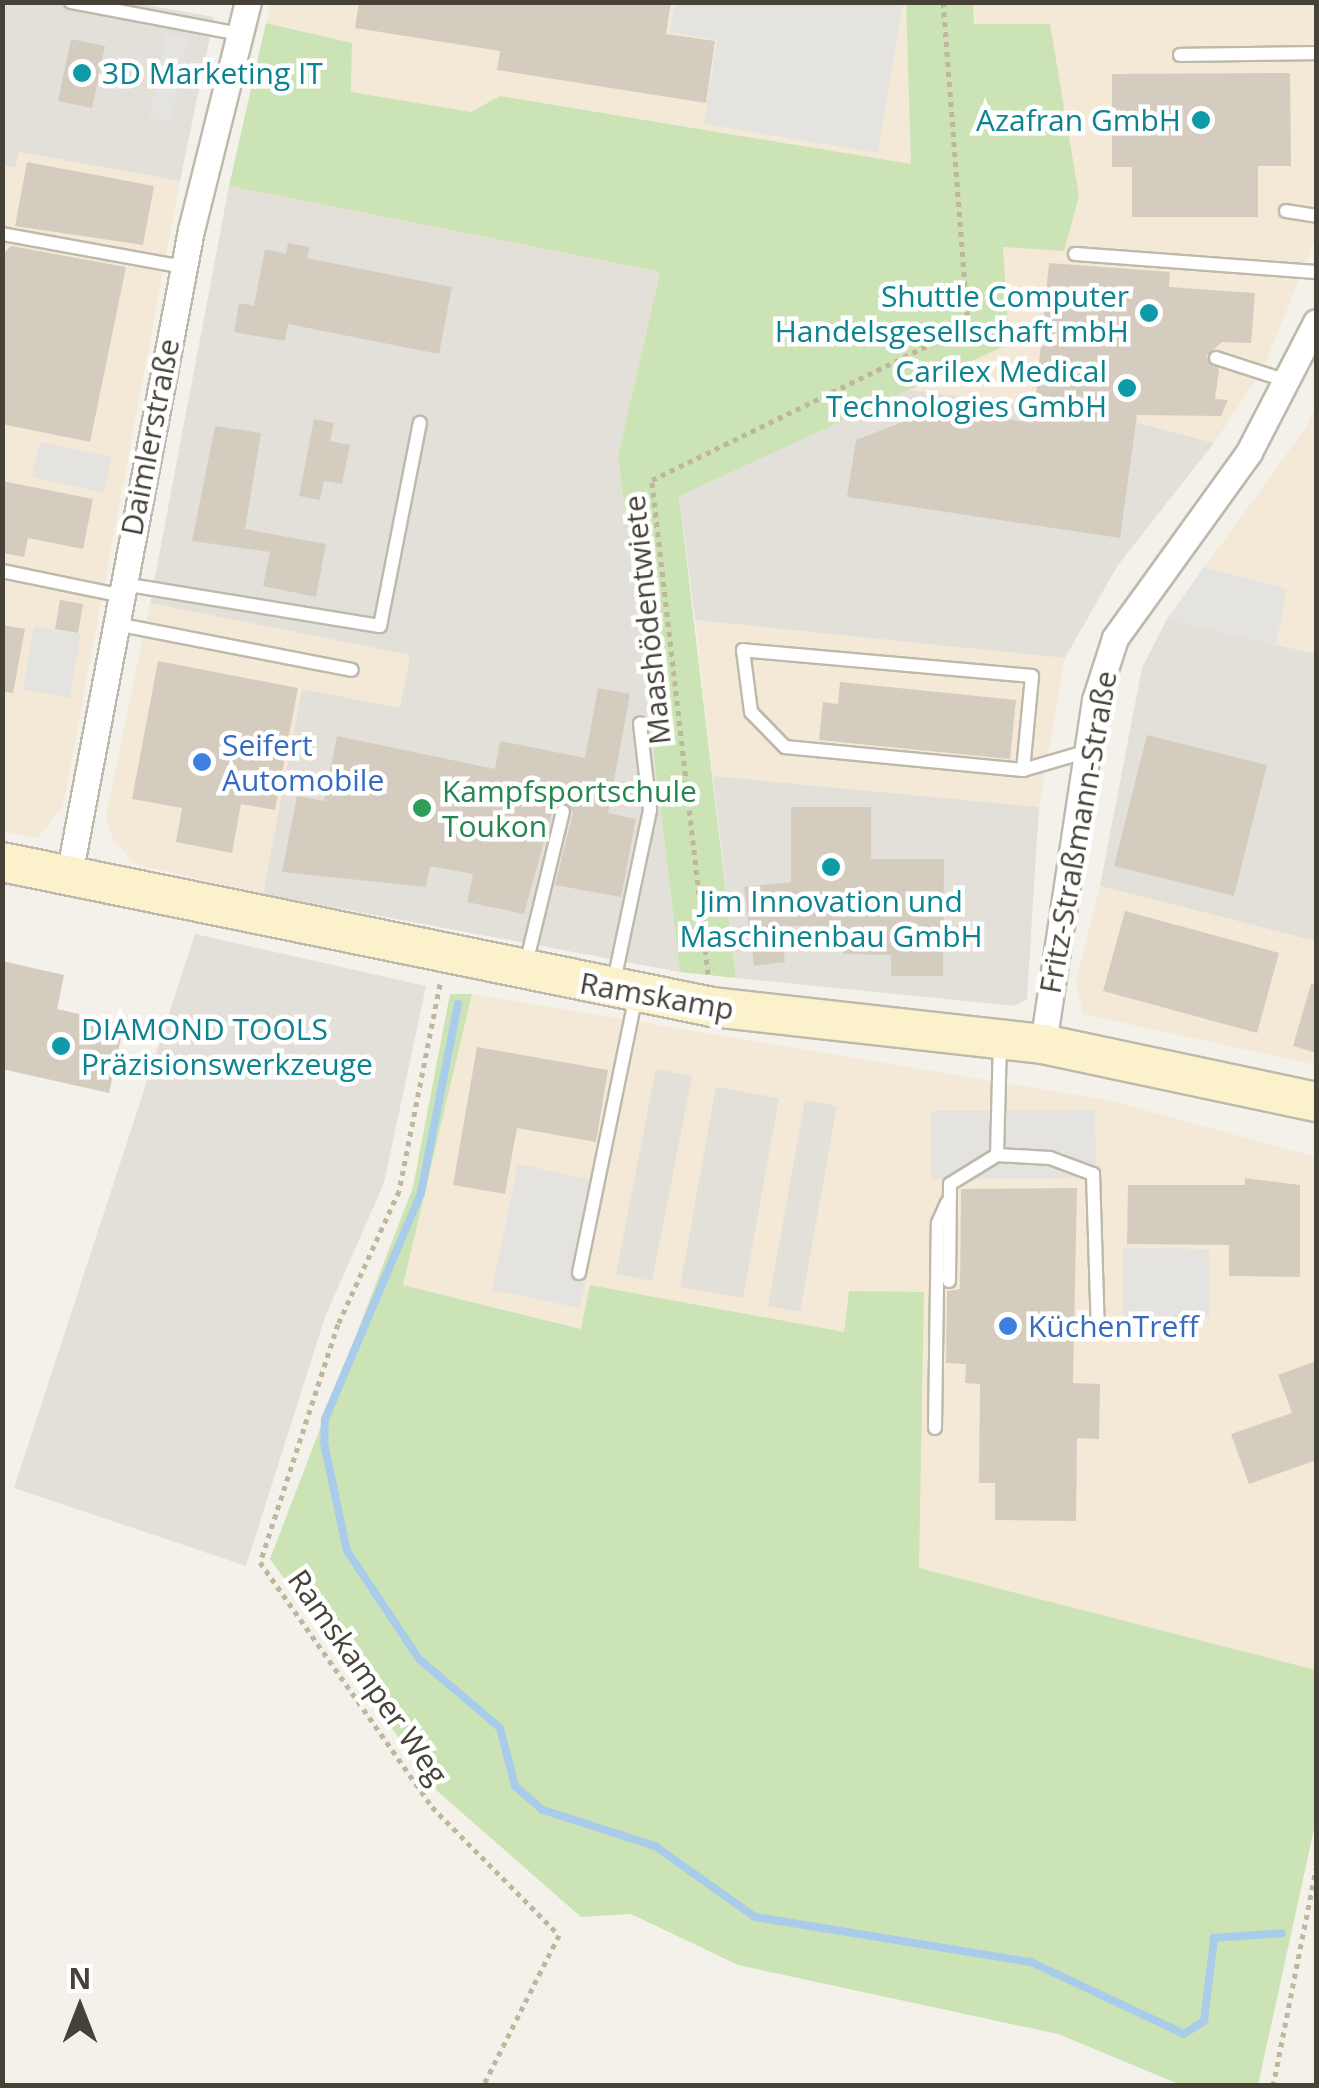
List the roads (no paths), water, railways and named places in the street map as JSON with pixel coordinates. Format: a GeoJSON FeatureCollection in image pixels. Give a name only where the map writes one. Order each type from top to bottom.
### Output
{"type":"FeatureCollection","features":[{"type":"Feature","properties":{"kind":"street","name":"Daimlerstraße"},"geometry":{"type":"LineString","coordinates":[[68,875],[119,589],[184,267],[248,2]]}},
{"type":"Feature","properties":{"kind":"street","name":"Fritz-Straßmann-Straße"},"geometry":{"type":"LineString","coordinates":[[1043,1044],[1088,751],[1115,638],[1312,348],[1316,322]]}},
{"type":"Feature","properties":{"kind":"street","name":"Ramskamp"},"geometry":{"type":"LineString","coordinates":[[2,862],[624,991],[712,1007],[1043,1044],[1316,1102]]}},
{"type":"Feature","properties":{"kind":"lane"},"geometry":{"type":"LineString","coordinates":[[71,2],[240,34]]}},
{"type":"Feature","properties":{"kind":"lane"},"geometry":{"type":"LineString","coordinates":[[1180,55],[1316,53]]}},
{"type":"Feature","properties":{"kind":"lane"},"geometry":{"type":"LineString","coordinates":[[1286,212],[1316,216]]}},
{"type":"Feature","properties":{"kind":"lane"},"geometry":{"type":"LineString","coordinates":[[2,234],[184,267]]}},
{"type":"Feature","properties":{"kind":"lane"},"geometry":{"type":"LineString","coordinates":[[1075,254],[1316,272]]}},
{"type":"Feature","properties":{"kind":"lane"},"geometry":{"type":"LineString","coordinates":[[1216,358],[1290,382]]}},
{"type":"Feature","properties":{"kind":"lane"},"geometry":{"type":"LineString","coordinates":[[2,571],[380,626],[420,423]]}},
{"type":"Feature","properties":{"kind":"lane"},"geometry":{"type":"LineString","coordinates":[[113,623],[352,670]]}},
{"type":"Feature","properties":{"kind":"lane"},"geometry":{"type":"LineString","coordinates":[[1022,770],[1032,676],[743,650],[751,712],[784,747],[1022,770],[1088,751]]}},
{"type":"Feature","properties":{"kind":"lane"},"geometry":{"type":"LineString","coordinates":[[579,1273],[650,810],[640,724]]}},
{"type":"Feature","properties":{"kind":"lane"},"geometry":{"type":"LineString","coordinates":[[524,972],[563,811]]}},
{"type":"Feature","properties":{"kind":"lane"},"geometry":{"type":"LineString","coordinates":[[997,1155],[1000,1040]]}},
{"type":"Feature","properties":{"kind":"lane"},"geometry":{"type":"LineString","coordinates":[[950,1282],[950,1196],[954,1175],[997,1155],[1050,1158],[1092,1174],[1098,1329]]}},
{"type":"Feature","properties":{"kind":"lane"},"geometry":{"type":"LineString","coordinates":[[935,1428],[938,1224],[950,1196]]}},
{"type":"Feature","properties":{"kind":"waterway"},"geometry":{"type":"LineString","coordinates":[[458,1004],[421,1193],[325,1419],[324,1443],[347,1551],[419,1659],[500,1728],[515,1786],[543,1810],[655,1846],[755,1917],[1031,1962],[1184,2034],[1204,2021],[1214,1938],[1282,1933]]}},
{"type":"Feature","properties":{"kind":"place","name":"3D Marketing IT"},"geometry":{"type":"Point","coordinates":[82,73]}},
{"type":"Feature","properties":{"kind":"place","name":"Azafran GmbH"},"geometry":{"type":"Point","coordinates":[1201,120]}},
{"type":"Feature","properties":{"kind":"place","name":"Shuttle Computer Handelsgesellschaft mbH"},"geometry":{"type":"Point","coordinates":[1149,313]}},
{"type":"Feature","properties":{"kind":"place","name":"Carilex Medical Technologies GmbH"},"geometry":{"type":"Point","coordinates":[1127,388]}},
{"type":"Feature","properties":{"kind":"place","name":"Seifert Automobile"},"geometry":{"type":"Point","coordinates":[202,762]}},
{"type":"Feature","properties":{"kind":"place","name":"Kampfsportschule Toukon"},"geometry":{"type":"Point","coordinates":[422,808]}},
{"type":"Feature","properties":{"kind":"place","name":"Jim Innovation und Maschinenbau GmbH"},"geometry":{"type":"Point","coordinates":[831,867]}},
{"type":"Feature","properties":{"kind":"place","name":"DIAMOND TOOLS Präzisionswerkzeuge"},"geometry":{"type":"Point","coordinates":[61,1046]}},
{"type":"Feature","properties":{"kind":"place","name":"KüchenTreff"},"geometry":{"type":"Point","coordinates":[1008,1326]}}]}
